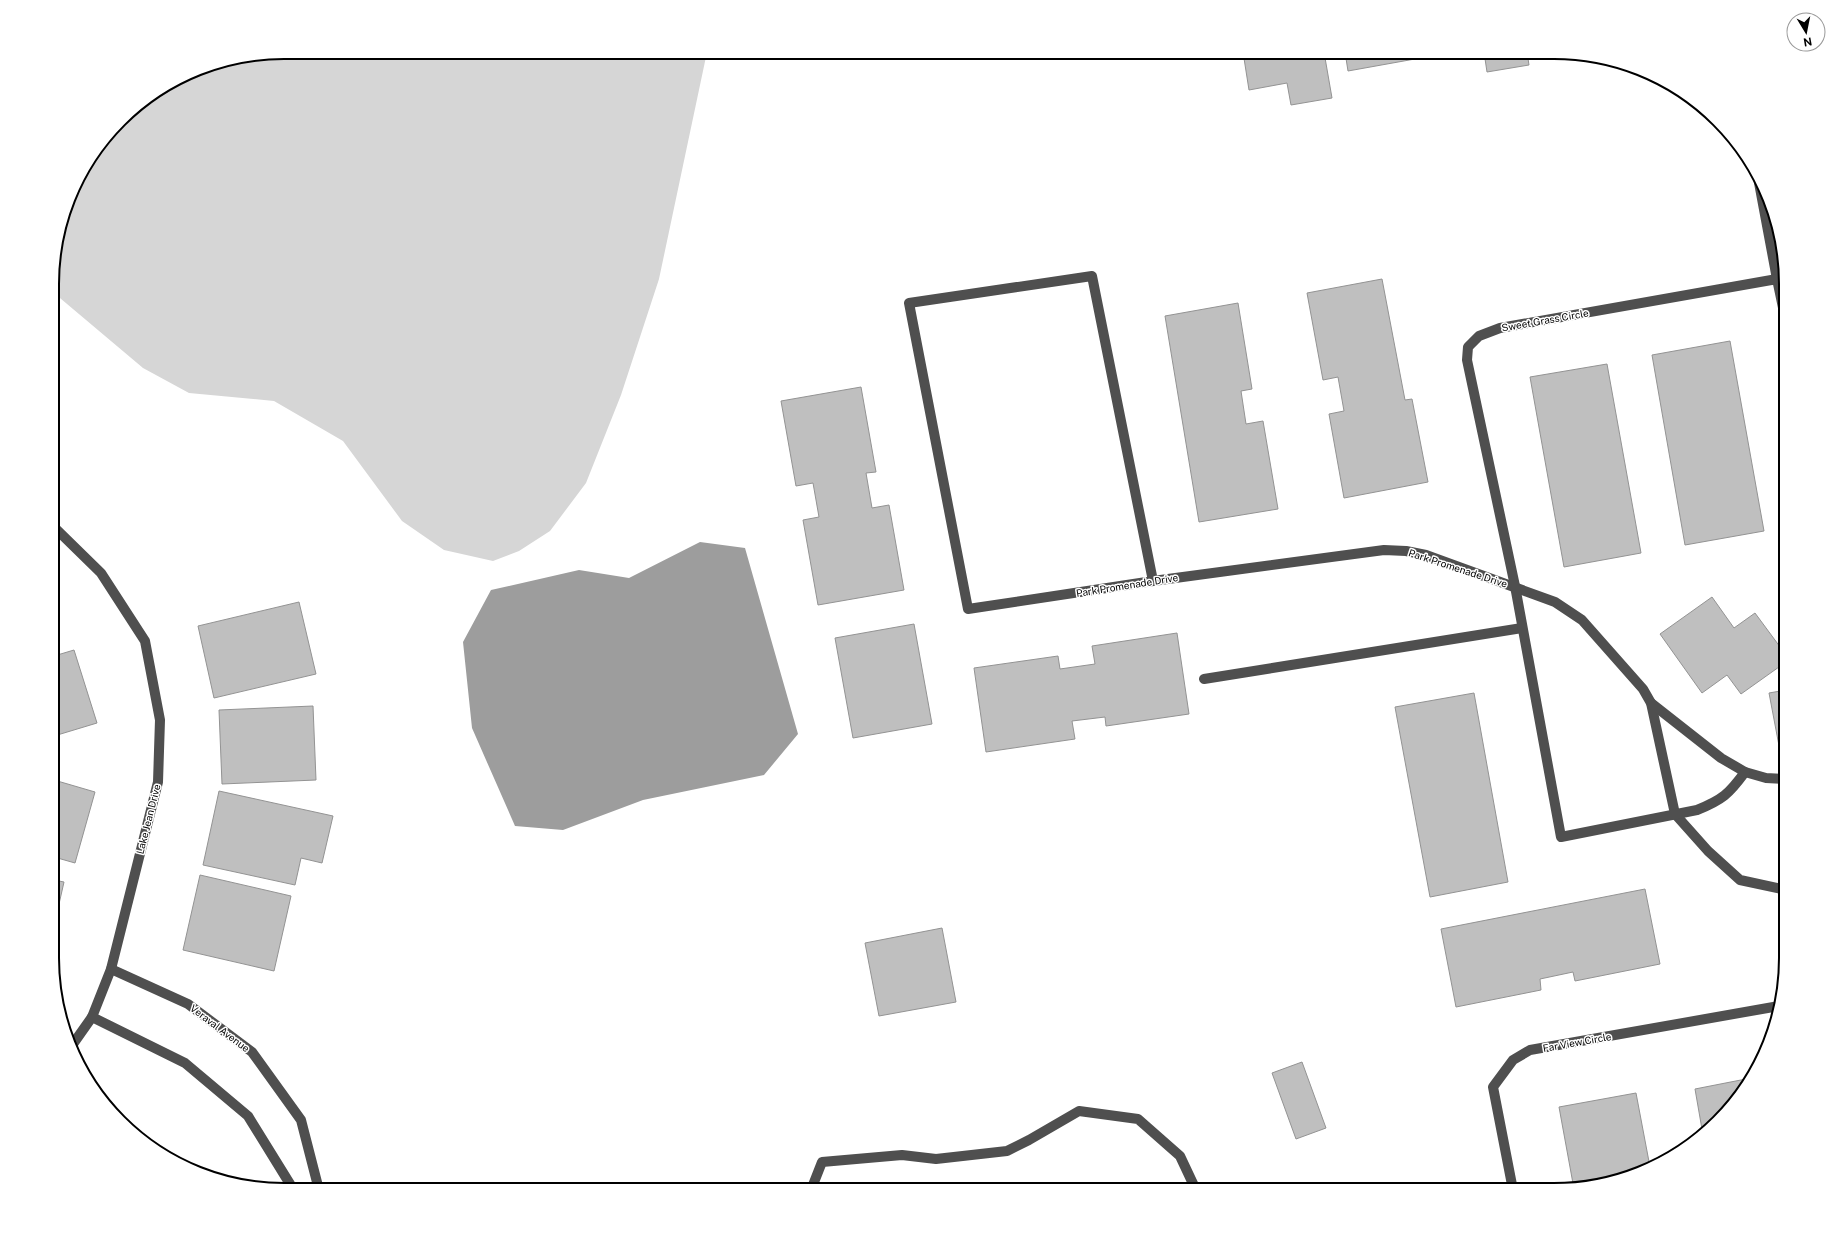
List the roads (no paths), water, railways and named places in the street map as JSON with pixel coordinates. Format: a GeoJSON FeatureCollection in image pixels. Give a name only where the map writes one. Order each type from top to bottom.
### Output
{"type":"FeatureCollection","features":[{"type":"Feature","properties":{"kind":"street"},"geometry":{"type":"LineString","coordinates":[[1770,224],[1779,289]]}},
{"type":"Feature","properties":{"kind":"street","name":"Park Promenade Drive"},"geometry":{"type":"LineString","coordinates":[[1153,581],[1092,276],[909,303],[968,609],[1153,581],[1384,550],[1406,550],[1426,555],[1515,586],[1555,602],[1582,620],[1643,689],[1651,703],[1675,814],[1708,851],[1740,880],[1779,888]]}},
{"type":"Feature","properties":{"kind":"street","name":"Sweet Grass Circle"},"geometry":{"type":"LineString","coordinates":[[1675,814],[1561,837],[1515,586],[1467,360],[1468,347],[1479,336],[1500,328],[1777,279]]}},
{"type":"Feature","properties":{"kind":"street","name":"Lake Jean Drive"},"geometry":{"type":"LineString","coordinates":[[59,532],[100,573],[145,641],[160,720],[158,782],[111,969],[92,1017],[75,1041]]}},
{"type":"Feature","properties":{"kind":"street"},"geometry":{"type":"LineString","coordinates":[[1204,679],[1522,628]]}},
{"type":"Feature","properties":{"kind":"street"},"geometry":{"type":"LineString","coordinates":[[1651,703],[1720,758],[1745,772],[1766,778],[1779,778]]}},
{"type":"Feature","properties":{"kind":"street"},"geometry":{"type":"LineString","coordinates":[[1675,814],[1697,810],[1716,803],[1730,792],[1745,772]]}},
{"type":"Feature","properties":{"kind":"street","name":"Veraval Avenue"},"geometry":{"type":"LineString","coordinates":[[111,969],[188,1004],[252,1052],[301,1120],[317,1183]]}},
{"type":"Feature","properties":{"kind":"street","name":"Far View Circle"},"geometry":{"type":"LineString","coordinates":[[1512,1183],[1493,1087],[1513,1060],[1530,1050],[1774,1007]]}},
{"type":"Feature","properties":{"kind":"street"},"geometry":{"type":"LineString","coordinates":[[92,1017],[185,1063],[248,1116],[289,1183]]}},
{"type":"Feature","properties":{"kind":"street"},"geometry":{"type":"LineString","coordinates":[[813,1183],[822,1162],[902,1156],[936,1159],[1007,1151],[1079,1111],[1138,1119],[1180,1156],[1193,1183]]}}]}
